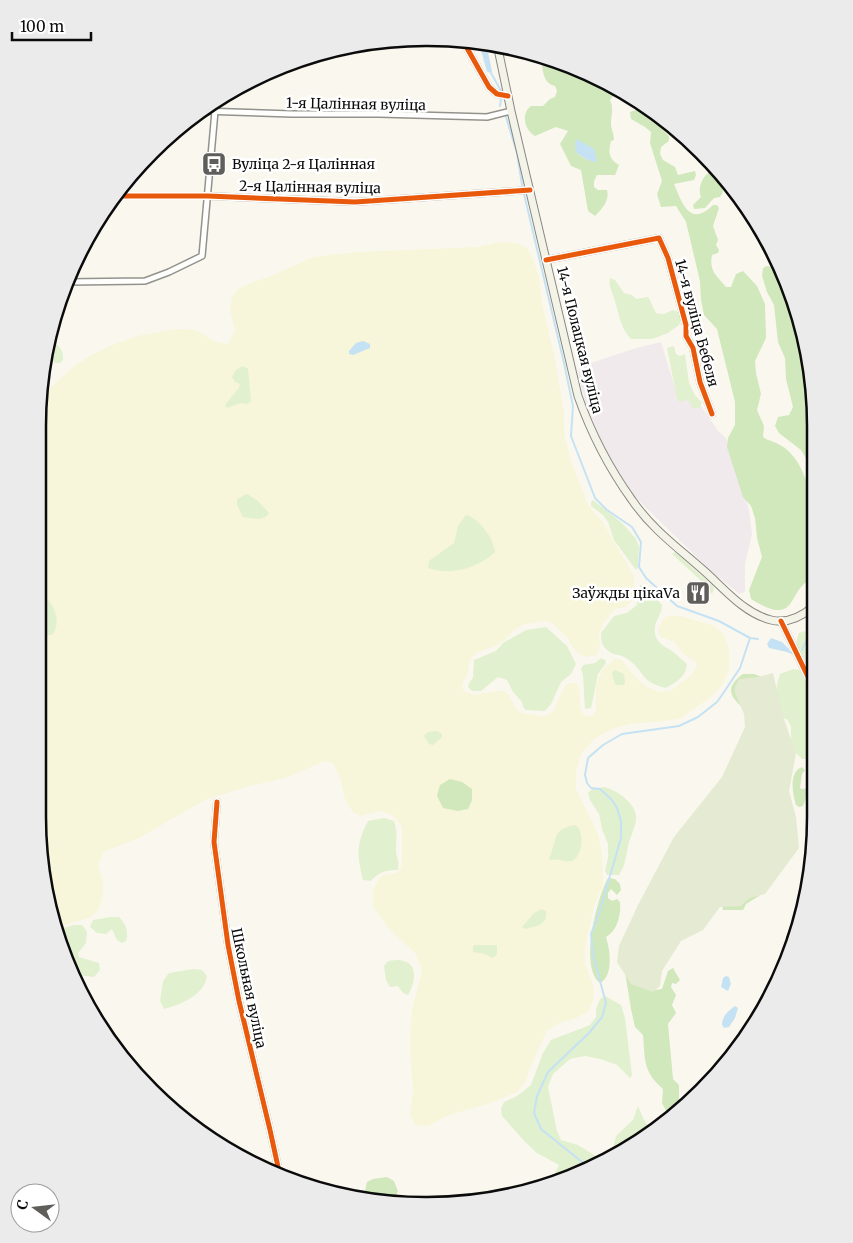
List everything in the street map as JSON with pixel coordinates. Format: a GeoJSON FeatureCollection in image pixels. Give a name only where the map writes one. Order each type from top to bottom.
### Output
{"type":"FeatureCollection","features":[{"type":"Feature","properties":{"kind":"main road","name":"14-я Полацкая вуліца"},"geometry":{"type":"LineString","coordinates":[[499,54],[578,396],[586,420],[623,487],[640,512],[655,528],[735,600],[762,617],[781,621]]}},
{"type":"Feature","properties":{"kind":"main road"},"geometry":{"type":"LineString","coordinates":[[781,621],[798,617],[807,611]]}},
{"type":"Feature","properties":{"kind":"street"},"geometry":{"type":"LineString","coordinates":[[468,49],[489,87],[497,94],[508,96]]}},
{"type":"Feature","properties":{"kind":"street"},"geometry":{"type":"LineString","coordinates":[[75,282],[145,280],[169,272],[202,256],[214,111]]}},
{"type":"Feature","properties":{"kind":"street","name":"1-я Цалінная вуліца"},"geometry":{"type":"LineString","coordinates":[[214,111],[487,117],[511,111]]}},
{"type":"Feature","properties":{"kind":"street","name":"2-я Цалінная вуліца"},"geometry":{"type":"LineString","coordinates":[[124,196],[208,196],[355,202],[530,190]]}},
{"type":"Feature","properties":{"kind":"street","name":"14-я вуліца Бебеля"},"geometry":{"type":"LineString","coordinates":[[546,260],[659,238],[668,258],[686,325],[686,336],[693,348],[700,382],[712,414]]}},
{"type":"Feature","properties":{"kind":"street"},"geometry":{"type":"LineString","coordinates":[[781,621],[807,675]]}},
{"type":"Feature","properties":{"kind":"street","name":"Школьная вуліца"},"geometry":{"type":"LineString","coordinates":[[217,802],[214,842],[226,937],[278,1167]]}},
{"type":"Feature","properties":{"kind":"shaded area"},"geometry":{"type":"Polygon","coordinates":[[[500,242],[517,243],[527,248],[533,259],[539,278],[542,303],[555,360],[564,414],[564,435],[571,461],[588,505],[602,521],[634,576],[634,589],[632,601],[625,607],[615,609],[603,623],[599,635],[600,647],[597,655],[587,657],[580,655],[573,648],[567,637],[552,623],[545,621],[525,624],[514,630],[505,640],[495,646],[476,653],[470,660],[467,676],[462,684],[463,690],[474,695],[504,691],[509,695],[516,709],[522,713],[543,716],[548,715],[554,710],[563,689],[569,683],[574,683],[578,685],[582,713],[592,716],[596,711],[596,688],[599,677],[604,668],[616,658],[623,661],[637,679],[647,687],[659,692],[670,691],[690,676],[696,668],[696,662],[682,653],[675,642],[660,637],[658,629],[667,616],[680,616],[715,626],[724,635],[729,650],[729,669],[723,684],[711,697],[681,718],[630,724],[612,729],[595,738],[581,754],[576,771],[576,789],[598,834],[602,855],[603,885],[594,906],[585,948],[585,963],[594,988],[593,1001],[588,1012],[574,1019],[559,1023],[547,1031],[526,1081],[517,1092],[488,1104],[449,1115],[428,1126],[415,1125],[410,1115],[413,1094],[410,1041],[412,1010],[422,970],[415,953],[389,929],[373,907],[373,890],[378,881],[383,875],[397,873],[401,868],[402,827],[393,815],[379,811],[360,816],[352,811],[345,799],[340,778],[333,763],[325,761],[285,778],[249,786],[205,800],[139,838],[103,852],[98,865],[103,882],[103,894],[98,911],[89,918],[62,925],[50,866],[46,816],[47,402],[48,390],[73,367],[112,345],[137,336],[176,329],[196,330],[216,342],[228,344],[235,331],[230,311],[232,297],[238,289],[313,257],[357,252],[478,247],[500,242]]]}},
{"type":"Feature","properties":{"kind":"shaded area"},"geometry":{"type":"Polygon","coordinates":[[[661,342],[677,394],[701,406],[718,431],[726,438],[738,471],[749,510],[752,534],[745,564],[745,592],[739,594],[711,571],[637,499],[612,462],[585,401],[578,374],[582,366],[661,342]]]}},
{"type":"Feature","properties":{"kind":"green space"},"geometry":{"type":"Polygon","coordinates":[[[542,64],[595,85],[614,95],[610,100],[612,109],[611,126],[614,140],[611,141],[610,152],[611,158],[619,165],[615,175],[597,175],[594,181],[594,187],[598,190],[607,190],[608,194],[605,204],[595,216],[588,211],[581,170],[571,166],[560,144],[568,131],[556,127],[535,136],[526,126],[525,117],[528,109],[531,106],[543,106],[555,97],[557,91],[555,86],[545,79],[542,64]],[[576,141],[577,153],[593,162],[576,141]]]}},
{"type":"Feature","properties":{"kind":"green space"},"geometry":{"type":"Polygon","coordinates":[[[637,110],[669,136],[669,141],[661,147],[660,154],[663,160],[675,167],[678,175],[695,171],[694,180],[674,184],[680,199],[688,210],[698,214],[713,205],[717,205],[719,208],[713,226],[718,240],[716,245],[719,250],[718,253],[712,255],[712,269],[714,272],[726,287],[731,287],[736,274],[743,271],[757,286],[765,304],[766,338],[755,361],[761,394],[757,410],[764,426],[763,437],[780,445],[791,454],[800,466],[807,485],[807,582],[785,609],[777,610],[751,599],[749,590],[762,557],[757,538],[755,518],[751,506],[743,497],[727,447],[728,438],[735,425],[735,402],[717,329],[704,315],[700,281],[686,222],[676,206],[661,207],[657,194],[662,181],[650,143],[651,132],[631,119],[630,112],[637,110]]]}},
{"type":"Feature","properties":{"kind":"green space"},"geometry":{"type":"Polygon","coordinates":[[[708,173],[722,188],[723,192],[720,197],[714,198],[705,208],[694,209],[693,205],[701,197],[700,188],[702,180],[708,173]]]}},
{"type":"Feature","properties":{"kind":"green space"},"geometry":{"type":"Polygon","coordinates":[[[767,266],[772,267],[787,304],[794,328],[806,402],[807,460],[801,450],[779,433],[775,426],[778,417],[789,415],[793,407],[786,379],[785,358],[778,342],[774,305],[762,276],[763,268],[767,266]]]}},
{"type":"Feature","properties":{"kind":"green space"},"geometry":{"type":"Polygon","coordinates":[[[610,278],[615,280],[624,293],[632,295],[636,299],[649,298],[656,313],[664,314],[673,310],[678,312],[681,320],[679,325],[668,333],[652,339],[631,339],[621,322],[610,287],[610,278]]]}},
{"type":"Feature","properties":{"kind":"green space"},"geometry":{"type":"Polygon","coordinates":[[[56,344],[61,350],[63,360],[60,363],[54,362],[56,344]]]}},
{"type":"Feature","properties":{"kind":"green space"},"geometry":{"type":"Polygon","coordinates":[[[674,346],[676,354],[680,356],[685,354],[689,383],[695,395],[702,403],[699,408],[693,408],[689,401],[680,402],[677,399],[667,348],[674,346]]]}},
{"type":"Feature","properties":{"kind":"green space"},"geometry":{"type":"Polygon","coordinates":[[[243,366],[248,369],[251,401],[247,404],[241,403],[227,408],[225,405],[239,388],[240,384],[235,382],[232,377],[236,370],[243,366]]]}},
{"type":"Feature","properties":{"kind":"green space"},"geometry":{"type":"Polygon","coordinates":[[[247,494],[258,501],[269,513],[267,516],[258,519],[243,517],[237,505],[237,499],[247,494]]]}},
{"type":"Feature","properties":{"kind":"green space"},"geometry":{"type":"Polygon","coordinates":[[[593,500],[622,523],[636,539],[639,546],[638,567],[636,570],[614,540],[608,522],[603,515],[591,506],[593,500]]]}},
{"type":"Feature","properties":{"kind":"green space"},"geometry":{"type":"Polygon","coordinates":[[[466,515],[476,520],[485,530],[492,541],[495,552],[481,562],[464,569],[446,571],[428,568],[429,561],[454,543],[458,526],[466,515]]]}},
{"type":"Feature","properties":{"kind":"green space"},"geometry":{"type":"Polygon","coordinates":[[[675,552],[713,586],[712,594],[708,591],[709,588],[672,554],[675,552]]]}},
{"type":"Feature","properties":{"kind":"green space"},"geometry":{"type":"Polygon","coordinates":[[[640,585],[645,586],[662,605],[655,627],[656,637],[664,646],[687,664],[683,676],[666,688],[646,679],[632,662],[608,651],[602,641],[601,633],[614,616],[627,613],[637,605],[640,585]]]}},
{"type":"Feature","properties":{"kind":"green space"},"geometry":{"type":"Polygon","coordinates":[[[46,598],[53,607],[56,618],[53,634],[46,636],[46,598]]]}},
{"type":"Feature","properties":{"kind":"green space"},"geometry":{"type":"Polygon","coordinates":[[[546,627],[567,646],[576,664],[571,674],[561,682],[551,704],[545,711],[526,710],[507,680],[498,677],[481,691],[472,691],[468,687],[473,678],[474,660],[496,651],[503,643],[526,630],[546,627]]]}},
{"type":"Feature","properties":{"kind":"green space"},"geometry":{"type":"Polygon","coordinates":[[[807,631],[807,660],[800,654],[796,645],[799,633],[807,631]]]}},
{"type":"Feature","properties":{"kind":"green space"},"geometry":{"type":"Polygon","coordinates":[[[601,658],[606,663],[598,674],[591,708],[585,709],[581,669],[583,665],[595,663],[601,658]]]}},
{"type":"Feature","properties":{"kind":"green space"},"geometry":{"type":"Polygon","coordinates":[[[793,669],[800,670],[807,680],[807,759],[802,759],[791,748],[791,727],[787,719],[780,718],[777,691],[780,674],[793,669]]]}},
{"type":"Feature","properties":{"kind":"green space"},"geometry":{"type":"Polygon","coordinates":[[[615,670],[624,674],[625,683],[623,685],[616,685],[614,682],[612,672],[615,670]]]}},
{"type":"Feature","properties":{"kind":"green space"},"geometry":{"type":"Polygon","coordinates":[[[773,673],[783,716],[796,754],[789,791],[796,817],[799,848],[765,894],[750,898],[741,906],[720,907],[703,930],[681,941],[662,971],[660,986],[653,992],[631,984],[617,962],[619,946],[638,905],[674,837],[722,777],[745,727],[744,714],[735,693],[735,687],[739,679],[773,673]]]}},
{"type":"Feature","properties":{"kind":"green space"},"geometry":{"type":"Polygon","coordinates":[[[743,674],[754,674],[765,678],[771,684],[774,711],[789,746],[790,757],[776,791],[786,815],[787,827],[786,832],[773,850],[777,851],[785,846],[790,847],[791,850],[769,882],[763,885],[756,883],[763,866],[759,854],[748,847],[741,848],[733,854],[724,853],[719,877],[712,891],[702,891],[688,887],[683,890],[682,896],[685,905],[682,907],[668,903],[666,907],[672,912],[681,915],[683,919],[682,925],[678,927],[669,922],[656,938],[648,952],[647,972],[655,990],[662,989],[668,971],[673,968],[680,980],[676,984],[672,983],[671,987],[676,995],[672,1005],[676,1013],[668,1024],[673,1079],[679,1085],[679,1100],[666,1111],[662,1103],[663,1089],[656,1083],[648,1071],[643,1035],[635,1027],[625,972],[626,961],[641,921],[652,914],[658,914],[659,898],[672,897],[675,894],[674,889],[664,891],[663,883],[672,881],[682,875],[698,873],[703,867],[701,861],[705,857],[714,854],[715,849],[710,841],[708,826],[714,811],[727,790],[754,794],[758,789],[757,785],[751,787],[748,784],[729,784],[729,779],[733,779],[739,769],[748,766],[757,767],[759,765],[759,761],[752,756],[749,756],[744,761],[739,760],[749,738],[752,717],[733,697],[731,692],[732,686],[743,674]]]}},
{"type":"Feature","properties":{"kind":"green space"},"geometry":{"type":"Polygon","coordinates":[[[437,731],[442,734],[442,737],[433,745],[429,744],[424,736],[428,732],[437,731]]]}},
{"type":"Feature","properties":{"kind":"green space"},"geometry":{"type":"Polygon","coordinates":[[[802,767],[805,770],[802,774],[800,788],[807,788],[807,798],[803,806],[799,807],[796,805],[793,784],[793,778],[802,767]]]}},
{"type":"Feature","properties":{"kind":"green space"},"geometry":{"type":"Polygon","coordinates":[[[450,779],[462,782],[472,789],[472,800],[468,809],[458,811],[443,808],[437,796],[440,785],[450,779]]]}},
{"type":"Feature","properties":{"kind":"green space"},"geometry":{"type":"Polygon","coordinates":[[[604,787],[615,791],[626,799],[636,814],[635,827],[624,865],[619,875],[607,875],[605,871],[608,858],[608,844],[599,814],[588,793],[592,789],[604,787]]]}},
{"type":"Feature","properties":{"kind":"green space"},"geometry":{"type":"Polygon","coordinates":[[[384,818],[394,821],[397,836],[398,870],[383,872],[371,881],[363,880],[359,856],[361,836],[368,821],[384,818]]]}},
{"type":"Feature","properties":{"kind":"green space"},"geometry":{"type":"Polygon","coordinates":[[[575,825],[581,837],[579,854],[576,858],[572,861],[549,859],[558,833],[567,827],[575,825]]]}},
{"type":"Feature","properties":{"kind":"green space"},"geometry":{"type":"Polygon","coordinates":[[[608,878],[615,879],[620,884],[621,890],[617,895],[611,889],[608,893],[608,898],[612,901],[617,899],[620,902],[620,912],[616,926],[606,937],[610,962],[607,975],[600,983],[594,975],[590,948],[595,916],[608,878]]]}},
{"type":"Feature","properties":{"kind":"green space"},"geometry":{"type":"Polygon","coordinates":[[[755,890],[759,896],[746,904],[743,910],[723,910],[722,905],[755,890]]]}},
{"type":"Feature","properties":{"kind":"green space"},"geometry":{"type":"Polygon","coordinates":[[[542,909],[546,911],[543,922],[537,926],[525,929],[522,927],[534,913],[542,909]]]}},
{"type":"Feature","properties":{"kind":"green space"},"geometry":{"type":"Polygon","coordinates":[[[119,917],[123,923],[127,931],[126,941],[122,943],[117,940],[112,929],[106,934],[97,933],[90,927],[93,920],[119,917]]]}},
{"type":"Feature","properties":{"kind":"green space"},"geometry":{"type":"Polygon","coordinates":[[[82,925],[87,932],[86,943],[78,953],[79,957],[99,963],[100,970],[94,977],[81,975],[63,928],[82,925]]]}},
{"type":"Feature","properties":{"kind":"green space"},"geometry":{"type":"Polygon","coordinates":[[[497,945],[497,954],[493,958],[485,954],[473,952],[473,946],[497,945]]]}},
{"type":"Feature","properties":{"kind":"green space"},"geometry":{"type":"Polygon","coordinates":[[[397,960],[409,963],[414,972],[413,983],[408,995],[403,993],[398,986],[390,987],[386,980],[384,966],[388,961],[397,960]]]}},
{"type":"Feature","properties":{"kind":"green space"},"geometry":{"type":"Polygon","coordinates":[[[193,969],[202,970],[207,976],[202,988],[191,998],[164,1009],[160,1001],[163,981],[169,973],[193,969]]]}},
{"type":"Feature","properties":{"kind":"green space"},"geometry":{"type":"Polygon","coordinates":[[[605,996],[621,1005],[625,1018],[632,1075],[630,1078],[617,1065],[585,1056],[570,1059],[553,1074],[548,1087],[557,1131],[561,1140],[578,1145],[597,1157],[556,1174],[559,1165],[537,1153],[526,1143],[502,1116],[501,1108],[504,1102],[517,1096],[531,1085],[543,1053],[551,1040],[590,1025],[596,1017],[596,1009],[600,999],[605,996]]]}},
{"type":"Feature","properties":{"kind":"green space"},"geometry":{"type":"Polygon","coordinates":[[[638,1106],[648,1126],[613,1148],[616,1136],[633,1120],[638,1106]]]}},
{"type":"Feature","properties":{"kind":"green space"},"geometry":{"type":"Polygon","coordinates":[[[387,1177],[394,1181],[398,1191],[396,1195],[365,1191],[367,1182],[387,1177]]]}},
{"type":"Feature","properties":{"kind":"water"},"geometry":{"type":"Polygon","coordinates":[[[481,51],[488,52],[492,71],[491,73],[487,72],[481,51]]]}},
{"type":"Feature","properties":{"kind":"water"},"geometry":{"type":"Polygon","coordinates":[[[577,139],[594,149],[597,161],[593,162],[578,154],[575,148],[577,139]]]}},
{"type":"Feature","properties":{"kind":"water"},"geometry":{"type":"Polygon","coordinates":[[[363,341],[370,344],[370,348],[353,355],[349,354],[349,351],[356,343],[363,341]]]}},
{"type":"Feature","properties":{"kind":"water"},"geometry":{"type":"Polygon","coordinates":[[[771,638],[782,642],[790,650],[787,652],[769,648],[767,644],[771,638]]]}},
{"type":"Feature","properties":{"kind":"water"},"geometry":{"type":"Polygon","coordinates":[[[729,977],[731,984],[728,991],[721,987],[723,978],[729,977]]]}},
{"type":"Feature","properties":{"kind":"water"},"geometry":{"type":"Polygon","coordinates":[[[735,1006],[738,1008],[735,1018],[729,1027],[724,1028],[722,1022],[724,1016],[735,1006]]]}},
{"type":"Feature","properties":{"kind":"waterway"},"geometry":{"type":"LineString","coordinates":[[491,73],[501,91]]}},
{"type":"Feature","properties":{"kind":"waterway"},"geometry":{"type":"LineString","coordinates":[[500,106],[501,99]]}},
{"type":"Feature","properties":{"kind":"waterway"},"geometry":{"type":"LineString","coordinates":[[506,117],[517,153],[522,185]]}},
{"type":"Feature","properties":{"kind":"waterway"},"geometry":{"type":"LineString","coordinates":[[524,194],[573,406],[571,436],[595,498],[607,510],[632,527],[641,542],[639,567],[646,578],[677,606],[719,621],[750,638],[758,639]]}},
{"type":"Feature","properties":{"kind":"waterway"},"geometry":{"type":"LineString","coordinates":[[583,1163],[541,1129],[534,1113],[537,1096],[548,1072],[589,1033],[602,1017],[606,1003],[593,955],[591,934],[621,838],[621,821],[612,800],[600,789],[591,788],[587,783],[585,775],[588,758],[603,745],[622,734],[679,726],[698,717],[717,702],[740,668],[750,638]]}},
{"type":"Feature","properties":{"kind":"waterway"},"geometry":{"type":"LineString","coordinates":[[802,650],[807,639]]}},
{"type":"Feature","properties":{"kind":"waterway"},"geometry":{"type":"LineString","coordinates":[[787,651],[795,654]]}},
{"type":"Feature","properties":{"kind":"cycle path"},"geometry":{"type":"LineString","coordinates":[[468,49],[489,87],[497,94],[508,96]]}},
{"type":"Feature","properties":{"kind":"cycle path"},"geometry":{"type":"LineString","coordinates":[[124,196],[208,196],[355,202],[530,190]]}},
{"type":"Feature","properties":{"kind":"cycle path"},"geometry":{"type":"LineString","coordinates":[[546,260],[659,238],[668,258],[686,325],[686,336],[693,348],[700,382],[712,414]]}},
{"type":"Feature","properties":{"kind":"cycle path"},"geometry":{"type":"LineString","coordinates":[[781,621],[807,675]]}},
{"type":"Feature","properties":{"kind":"cycle path"},"geometry":{"type":"LineString","coordinates":[[217,802],[214,842],[228,945],[239,1001],[278,1167]]}},
{"type":"Feature","properties":{"kind":"place","name":"Вуліца 2-я Цалінная"},"geometry":{"type":"Point","coordinates":[214,164]}},
{"type":"Feature","properties":{"kind":"place","name":"Заўжды цікаVа"},"geometry":{"type":"Point","coordinates":[698,593]}}]}
